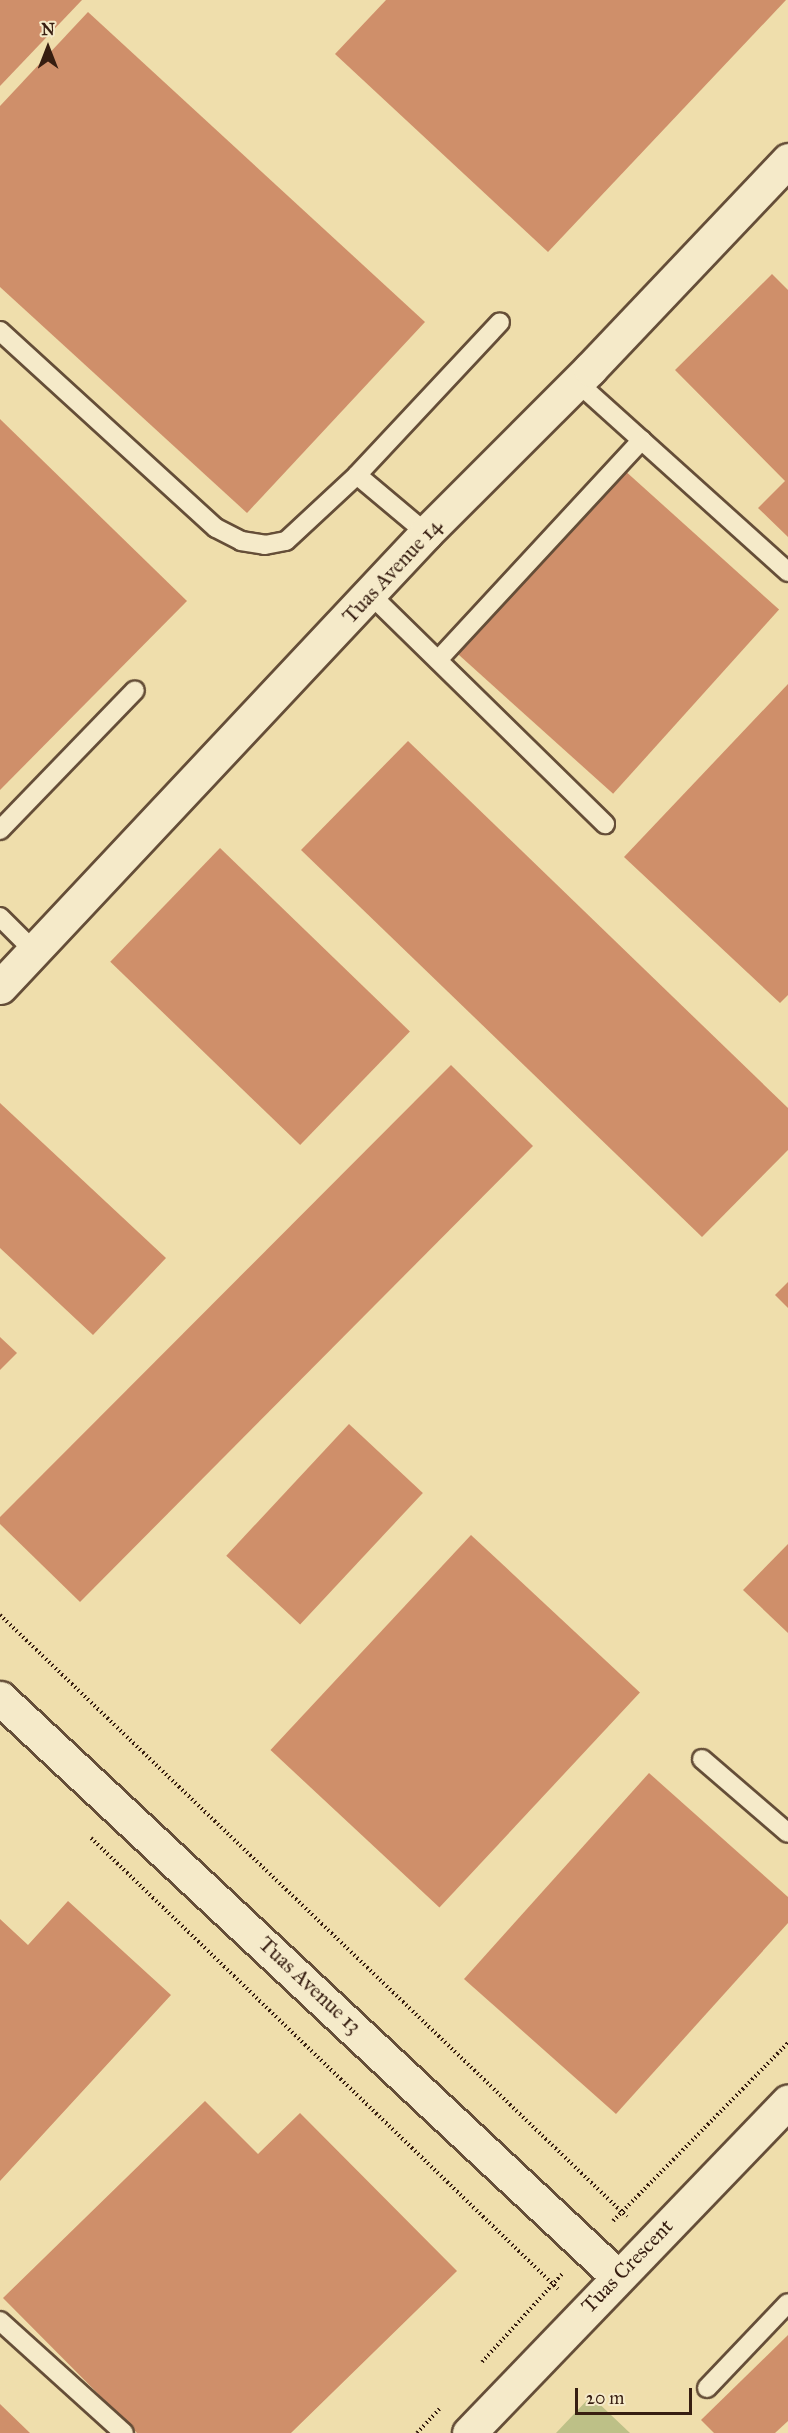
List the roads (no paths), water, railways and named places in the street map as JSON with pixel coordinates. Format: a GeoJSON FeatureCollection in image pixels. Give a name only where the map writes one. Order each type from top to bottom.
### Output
{"type":"FeatureCollection","features":[{"type":"Feature","properties":{"kind":"street","name":"Tuas Avenue 14"},"geometry":{"type":"LineString","coordinates":[[0,987],[426,533],[577,382],[788,160]]}},
{"type":"Feature","properties":{"kind":"street","name":"Tuas Avenue 13"},"geometry":{"type":"LineString","coordinates":[[0,1698],[617,2276]]}},
{"type":"Feature","properties":{"kind":"street","name":"Tuas Crescent"},"geometry":{"type":"LineString","coordinates":[[469,2433],[651,2241],[784,2114]]}},
{"type":"Feature","properties":{"kind":"lane"},"geometry":{"type":"LineString","coordinates":[[0,331],[216,528],[241,541],[266,545],[286,541],[357,475],[500,322]]}},
{"type":"Feature","properties":{"kind":"lane"},"geometry":{"type":"LineString","coordinates":[[577,382],[788,572]]}},
{"type":"Feature","properties":{"kind":"lane"},"geometry":{"type":"LineString","coordinates":[[438,660],[642,440]]}},
{"type":"Feature","properties":{"kind":"lane"},"geometry":{"type":"LineString","coordinates":[[357,475],[426,533]]}},
{"type":"Feature","properties":{"kind":"lane"},"geometry":{"type":"LineString","coordinates":[[370,594],[605,824]]}},
{"type":"Feature","properties":{"kind":"lane"},"geometry":{"type":"LineString","coordinates":[[0,830],[135,690]]}},
{"type":"Feature","properties":{"kind":"lane"},"geometry":{"type":"LineString","coordinates":[[0,917],[34,951]]}},
{"type":"Feature","properties":{"kind":"lane"},"geometry":{"type":"LineString","coordinates":[[702,1759],[788,1833]]}},
{"type":"Feature","properties":{"kind":"lane"},"geometry":{"type":"LineString","coordinates":[[707,2388],[788,2303]]}},
{"type":"Feature","properties":{"kind":"lane"},"geometry":{"type":"LineString","coordinates":[[0,2321],[124,2433]]}}]}
